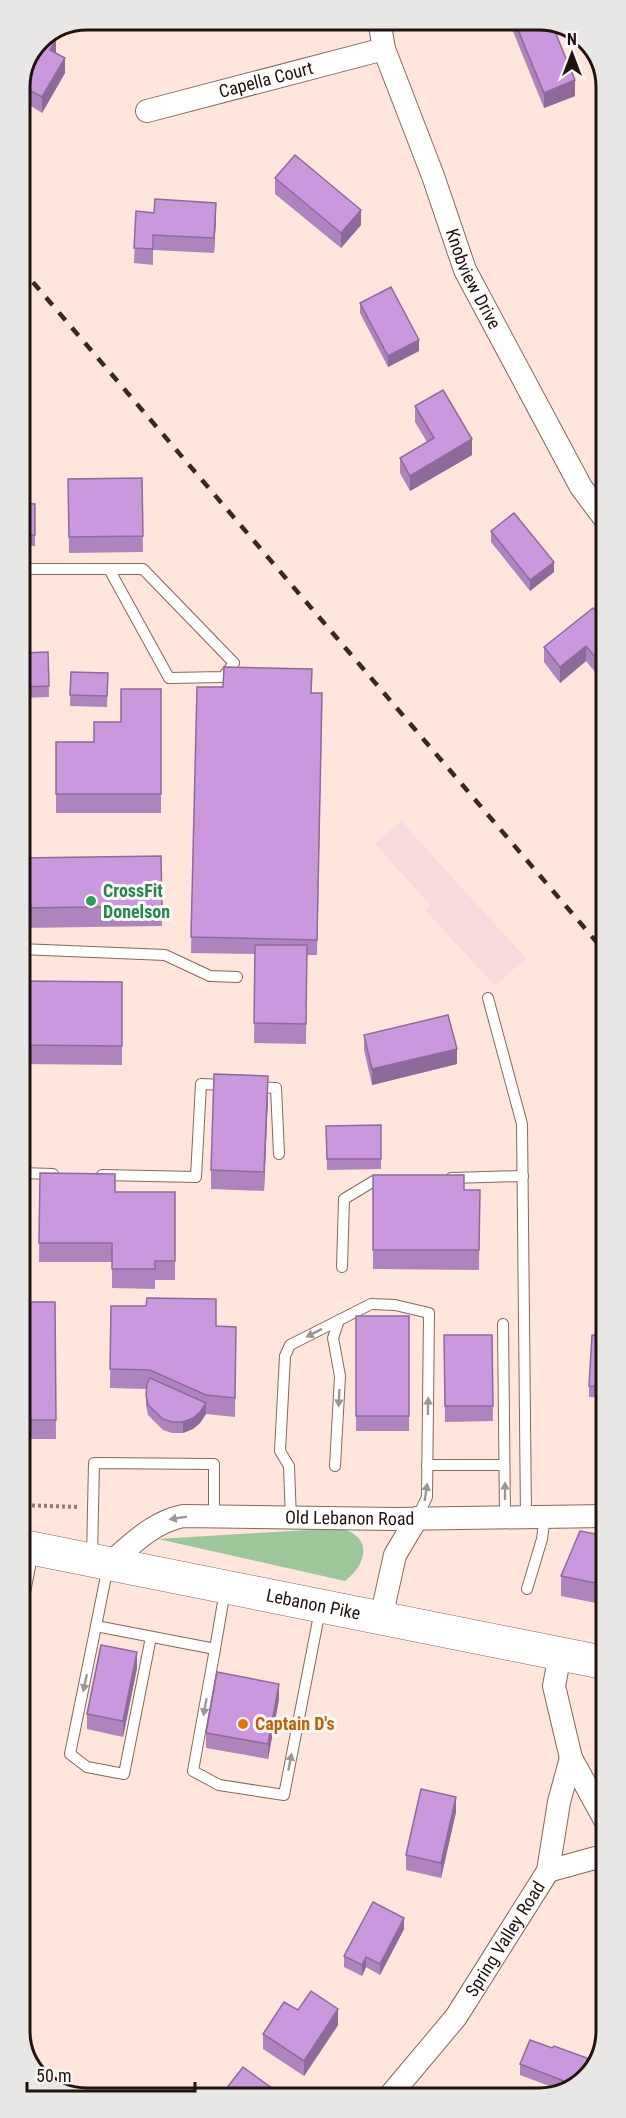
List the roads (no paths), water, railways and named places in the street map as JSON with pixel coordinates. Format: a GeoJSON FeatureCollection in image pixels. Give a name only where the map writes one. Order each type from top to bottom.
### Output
{"type":"FeatureCollection","features":[{"type":"Feature","properties":{"kind":"main road","name":"Lebanon Pike"},"geometry":{"type":"LineString","coordinates":[[30,1548],[596,1661]]}},
{"type":"Feature","properties":{"kind":"street","name":"Knobview Drive"},"geometry":{"type":"LineString","coordinates":[[381,30],[384,49],[433,176],[465,270],[581,487],[596,507]]}},
{"type":"Feature","properties":{"kind":"street","name":"Capella Court"},"geometry":{"type":"LineString","coordinates":[[147,111],[384,49]]}},
{"type":"Feature","properties":{"kind":"street","name":"Old Lebanon Road"},"geometry":{"type":"LineString","coordinates":[[100,1562],[168,1519],[183,1516],[291,1519],[596,1516]]}},
{"type":"Feature","properties":{"kind":"street"},"geometry":{"type":"LineString","coordinates":[[381,1618],[395,1555],[417,1518]]}},
{"type":"Feature","properties":{"kind":"street"},"geometry":{"type":"LineString","coordinates":[[560,1654],[554,1686],[571,1758],[596,1804]]}},
{"type":"Feature","properties":{"kind":"street","name":"Spring Valley Road"},"geometry":{"type":"LineString","coordinates":[[396,2088],[456,2017],[548,1871],[559,1802],[571,1758]]}},
{"type":"Feature","properties":{"kind":"street"},"geometry":{"type":"LineString","coordinates":[[548,1871],[596,1858]]}},
{"type":"Feature","properties":{"kind":"lane"},"geometry":{"type":"LineString","coordinates":[[30,569],[109,569],[143,569],[234,663],[223,677],[169,678],[109,569]]}},
{"type":"Feature","properties":{"kind":"lane"},"geometry":{"type":"LineString","coordinates":[[30,950],[165,955],[210,976],[237,977]]}},
{"type":"Feature","properties":{"kind":"lane"},"geometry":{"type":"LineString","coordinates":[[488,998],[522,1124],[525,1516]]}},
{"type":"Feature","properties":{"kind":"lane"},"geometry":{"type":"LineString","coordinates":[[92,1175],[196,1177],[201,1084],[276,1088],[279,1154]]}},
{"type":"Feature","properties":{"kind":"lane"},"geometry":{"type":"LineString","coordinates":[[30,1173],[70,1175]]}},
{"type":"Feature","properties":{"kind":"lane"},"geometry":{"type":"LineString","coordinates":[[442,1179],[523,1176]]}},
{"type":"Feature","properties":{"kind":"lane"},"geometry":{"type":"LineString","coordinates":[[342,1267],[344,1199],[374,1181],[397,1180]]}},
{"type":"Feature","properties":{"kind":"lane"},"geometry":{"type":"LineString","coordinates":[[291,1519],[289,1466],[280,1451],[285,1356],[290,1345],[371,1304],[395,1305],[429,1313],[427,1497],[417,1518]]}},
{"type":"Feature","properties":{"kind":"lane"},"geometry":{"type":"LineString","coordinates":[[335,1466],[340,1376],[333,1338],[339,1320]]}},
{"type":"Feature","properties":{"kind":"lane"},"geometry":{"type":"LineString","coordinates":[[502,1324],[504,1465],[525,1516],[543,1539],[527,1588]]}},
{"type":"Feature","properties":{"kind":"lane"},"geometry":{"type":"LineString","coordinates":[[151,1637],[124,1774],[87,1767],[70,1754],[96,1626],[100,1562],[93,1507],[94,1464],[214,1464],[214,1517]]}},
{"type":"Feature","properties":{"kind":"lane"},"geometry":{"type":"LineString","coordinates":[[428,1465],[504,1465]]}},
{"type":"Feature","properties":{"kind":"lane"},"geometry":{"type":"LineString","coordinates":[[226,1587],[193,1772],[219,1785],[284,1795],[320,1606]]}},
{"type":"Feature","properties":{"kind":"lane"},"geometry":{"type":"LineString","coordinates":[[96,1626],[215,1649]]}},
{"type":"Feature","properties":{"kind":"railway"},"geometry":{"type":"LineString","coordinates":[[30,279],[596,941]]}},
{"type":"Feature","properties":{"kind":"place","name":"CrossFit Donelson"},"geometry":{"type":"Point","coordinates":[91,901]}},
{"type":"Feature","properties":{"kind":"place","name":"Captain D's"},"geometry":{"type":"Point","coordinates":[243,1724]}}]}
